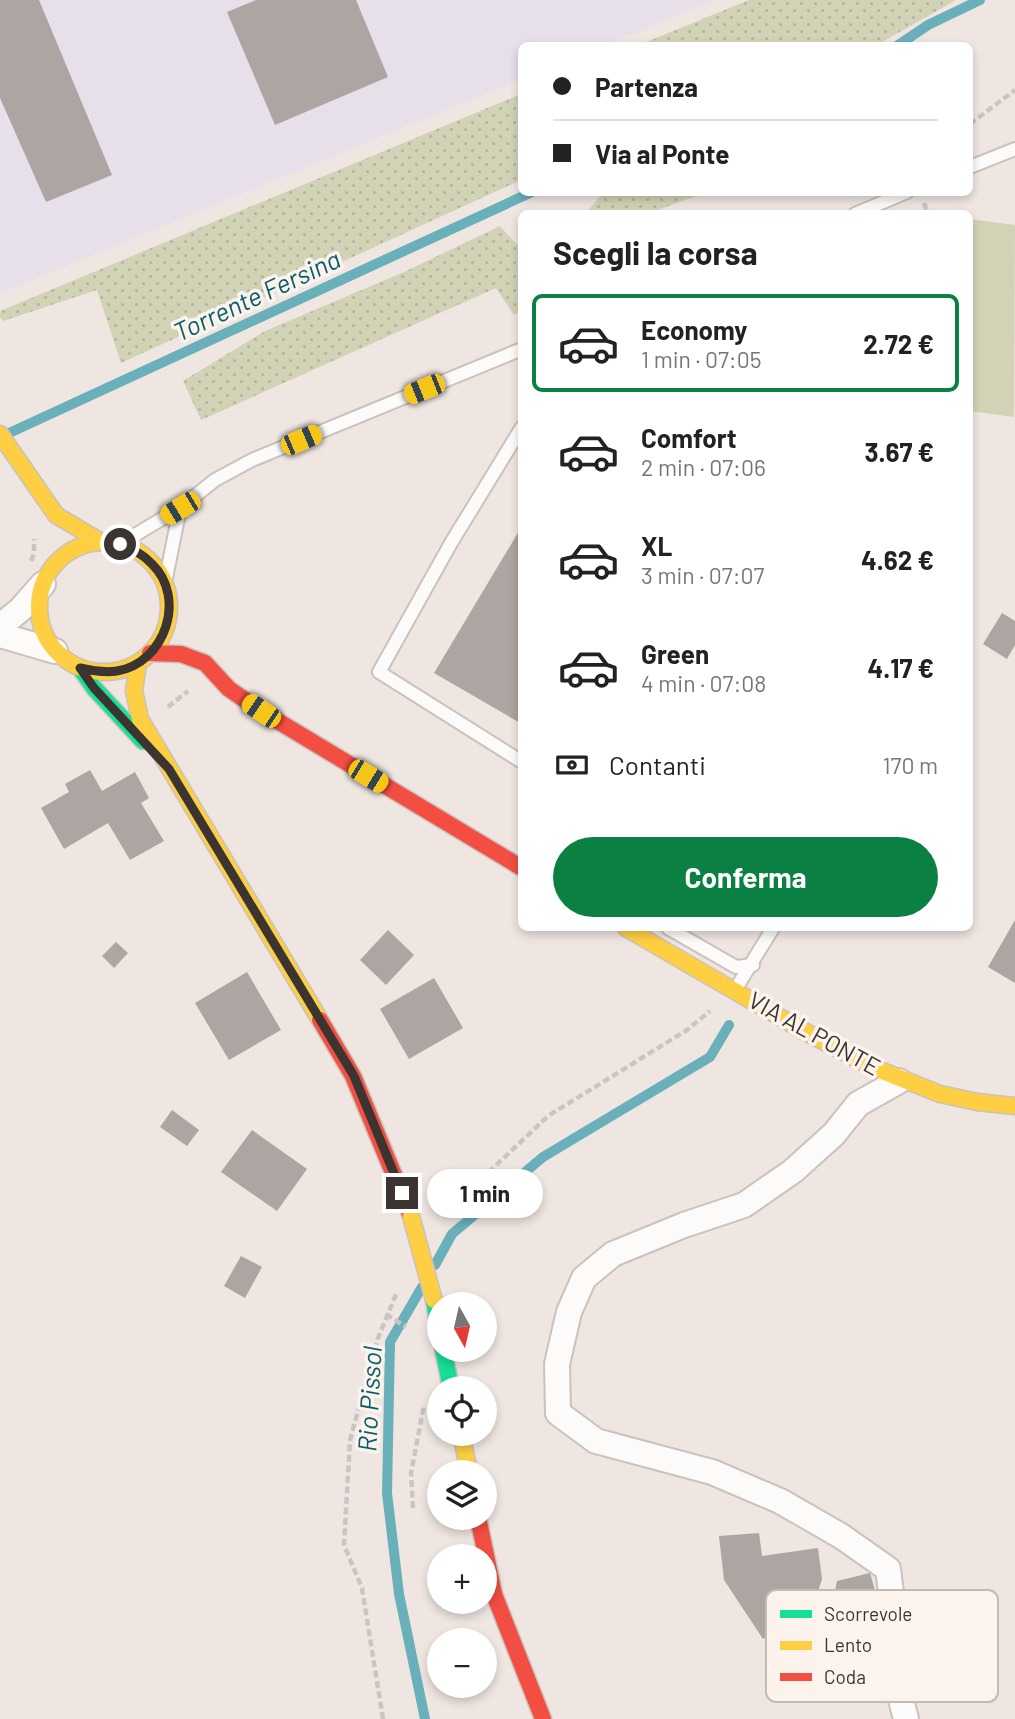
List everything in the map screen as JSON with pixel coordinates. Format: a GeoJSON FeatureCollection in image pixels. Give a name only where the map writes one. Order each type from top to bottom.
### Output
{"type":"FeatureCollection","features":[{"type":"Feature","properties":{"kind":"main road"},"geometry":{"type":"LineString","coordinates":[[0,434],[55,528],[48,575],[39,601],[45,636],[55,651],[80,668],[99,673],[120,671],[144,658],[181,654],[205,663]]}},
{"type":"Feature","properties":{"kind":"main road"},"geometry":{"type":"LineString","coordinates":[[55,528],[101,542],[120,544],[139,552],[155,565],[167,590],[184,615]]}},
{"type":"Feature","properties":{"kind":"main road"},"geometry":{"type":"LineString","coordinates":[[48,575],[75,549],[101,542]]}},
{"type":"Feature","properties":{"kind":"main road"},"geometry":{"type":"LineString","coordinates":[[167,590],[169,617],[162,637],[144,658],[134,685],[134,701],[140,719],[354,1076],[411,1216],[431,1292]]}},
{"type":"Feature","properties":{"kind":"main road"},"geometry":{"type":"LineString","coordinates":[[197,639],[205,663],[229,690],[518,865]]}},
{"type":"Feature","properties":{"kind":"main road"},"geometry":{"type":"LineString","coordinates":[[80,668],[94,688],[169,769]]}},
{"type":"Feature","properties":{"kind":"main road","name":"VIA AL PONTE"},"geometry":{"type":"LineString","coordinates":[[631,931],[791,1024],[899,1081],[983,1105],[1015,1106]]}},
{"type":"Feature","properties":{"kind":"main road"},"geometry":{"type":"LineString","coordinates":[[481,1530],[494,1594],[543,1719]]}},
{"type":"Feature","properties":{"kind":"street"},"geometry":{"type":"LineString","coordinates":[[0,625],[20,610],[48,575]]}},
{"type":"Feature","properties":{"kind":"street"},"geometry":{"type":"LineString","coordinates":[[0,635],[55,651]]}},
{"type":"Feature","properties":{"kind":"street"},"geometry":{"type":"LineString","coordinates":[[891,1590],[888,1569],[841,1536],[780,1501],[712,1472],[596,1441],[558,1413],[557,1364],[569,1312],[584,1278],[613,1254],[684,1225],[744,1205],[793,1171],[834,1134],[858,1104],[899,1081]]}},
{"type":"Feature","properties":{"kind":"street"},"geometry":{"type":"LineString","coordinates":[[902,1702],[906,1719]]}},
{"type":"Feature","properties":{"kind":"lane"},"geometry":{"type":"LineString","coordinates":[[973,166],[1015,149]]}},
{"type":"Feature","properties":{"kind":"lane"},"geometry":{"type":"LineString","coordinates":[[864,210],[898,196]]}},
{"type":"Feature","properties":{"kind":"lane"},"geometry":{"type":"LineString","coordinates":[[120,544],[180,508],[215,480],[252,460],[518,351]]}},
{"type":"Feature","properties":{"kind":"lane"},"geometry":{"type":"LineString","coordinates":[[518,434],[451,543],[379,672],[518,759]]}},
{"type":"Feature","properties":{"kind":"lane"},"geometry":{"type":"LineString","coordinates":[[167,590],[180,508]]}},
{"type":"Feature","properties":{"kind":"lane"},"geometry":{"type":"LineString","coordinates":[[673,931],[736,967],[752,965]]}},
{"type":"Feature","properties":{"kind":"lane"},"geometry":{"type":"LineString","coordinates":[[735,990],[771,931]]}},
{"type":"Feature","properties":{"kind":"path"},"geometry":{"type":"LineString","coordinates":[[973,122],[1015,90]]}},
{"type":"Feature","properties":{"kind":"path"},"geometry":{"type":"LineString","coordinates":[[165,708],[176,702],[195,683]]}},
{"type":"Feature","properties":{"kind":"path"},"geometry":{"type":"LineString","coordinates":[[489,1172],[548,1116],[687,1030],[735,990]]}},
{"type":"Feature","properties":{"kind":"path"},"geometry":{"type":"LineString","coordinates":[[383,1719],[362,1588],[344,1545],[350,1440],[386,1314],[412,1331]]}},
{"type":"Feature","properties":{"kind":"path"},"geometry":{"type":"LineString","coordinates":[[413,1508],[411,1474],[425,1406],[423,1394]]}},
{"type":"Feature","properties":{"kind":"shaded area"},"geometry":{"type":"Polygon","coordinates":[[[0,0],[715,0],[611,42],[518,42],[518,80],[0,293],[0,0]]]}},
{"type":"Feature","properties":{"kind":"green space"},"geometry":{"type":"Polygon","coordinates":[[[749,0],[956,0],[882,42],[646,42],[749,0]]]}},
{"type":"Feature","properties":{"kind":"green space"},"geometry":{"type":"Polygon","coordinates":[[[518,95],[518,181],[121,363],[97,290],[3,321],[0,311],[518,95]]]}},
{"type":"Feature","properties":{"kind":"green space"},"geometry":{"type":"Polygon","coordinates":[[[600,196],[696,196],[658,210],[589,210],[600,196]]]}},
{"type":"Feature","properties":{"kind":"green space"},"geometry":{"type":"Polygon","coordinates":[[[973,219],[1015,225],[1014,417],[973,411],[973,219]]]}},
{"type":"Feature","properties":{"kind":"green space"},"geometry":{"type":"Polygon","coordinates":[[[500,226],[518,246],[518,313],[514,315],[496,288],[201,420],[183,381],[265,331],[404,272],[500,226]]]}},
{"type":"Feature","properties":{"kind":"building"},"geometry":{"type":"Polygon","coordinates":[[[0,0],[39,0],[112,175],[46,202],[0,98],[0,0]]]}},
{"type":"Feature","properties":{"kind":"building"},"geometry":{"type":"Polygon","coordinates":[[[256,0],[356,0],[388,77],[275,125],[227,12],[256,0]]]}},
{"type":"Feature","properties":{"kind":"building"},"geometry":{"type":"Polygon","coordinates":[[[518,533],[518,722],[434,673],[518,533]]]}},
{"type":"Feature","properties":{"kind":"building"},"geometry":{"type":"Polygon","coordinates":[[[1002,613],[1015,621],[1015,645],[1007,659],[983,644],[1002,613]]]}},
{"type":"Feature","properties":{"kind":"building"},"geometry":{"type":"Polygon","coordinates":[[[90,770],[102,791],[135,772],[149,798],[141,803],[164,841],[130,860],[108,823],[64,849],[41,808],[69,792],[65,784],[90,770]]]}},
{"type":"Feature","properties":{"kind":"building"},"geometry":{"type":"Polygon","coordinates":[[[1015,920],[1015,983],[988,967],[1015,920]]]}},
{"type":"Feature","properties":{"kind":"building"},"geometry":{"type":"Polygon","coordinates":[[[388,930],[414,955],[386,985],[360,960],[388,930]]]}},
{"type":"Feature","properties":{"kind":"building"},"geometry":{"type":"Polygon","coordinates":[[[116,942],[128,953],[114,968],[102,956],[116,942]]]}},
{"type":"Feature","properties":{"kind":"building"},"geometry":{"type":"Polygon","coordinates":[[[247,972],[281,1030],[229,1060],[195,1003],[247,972]]]}},
{"type":"Feature","properties":{"kind":"building"},"geometry":{"type":"Polygon","coordinates":[[[434,978],[463,1028],[409,1059],[380,1009],[434,978]]]}},
{"type":"Feature","properties":{"kind":"building"},"geometry":{"type":"Polygon","coordinates":[[[172,1110],[199,1130],[187,1146],[160,1127],[172,1110]]]}},
{"type":"Feature","properties":{"kind":"building"},"geometry":{"type":"Polygon","coordinates":[[[252,1130],[307,1169],[277,1211],[221,1172],[252,1130]]]}},
{"type":"Feature","properties":{"kind":"building"},"geometry":{"type":"Polygon","coordinates":[[[241,1256],[262,1267],[245,1298],[224,1286],[241,1256]]]}},
{"type":"Feature","properties":{"kind":"building"},"geometry":{"type":"Polygon","coordinates":[[[759,1533],[762,1556],[818,1548],[822,1579],[819,1590],[766,1590],[766,1637],[763,1639],[724,1580],[719,1536],[759,1533]]]}},
{"type":"Feature","properties":{"kind":"building"},"geometry":{"type":"Polygon","coordinates":[[[870,1573],[875,1590],[835,1590],[837,1581],[870,1573]]]}},
{"type":"Feature","properties":{"kind":"waterway","name":"Torrente Fersina"},"geometry":{"type":"LineString","coordinates":[[903,42],[928,25],[980,0]]}},
{"type":"Feature","properties":{"kind":"waterway","name":"Torrente Fersina"},"geometry":{"type":"LineString","coordinates":[[7,434],[523,196]]}},
{"type":"Feature","properties":{"kind":"waterway","name":"Rio Pissol"},"geometry":{"type":"LineString","coordinates":[[435,1265],[452,1234],[543,1157],[710,1057],[729,1025]]}},
{"type":"Feature","properties":{"kind":"waterway","name":"Rio Pissol"},"geometry":{"type":"LineString","coordinates":[[422,1287],[390,1342],[387,1493],[399,1594],[425,1719]]}},
{"type":"Feature","properties":{"kind":"traffic: fast"},"geometry":{"type":"LineString","coordinates":[[80,668],[94,688],[143,741]]}},
{"type":"Feature","properties":{"kind":"traffic: fast"},"geometry":{"type":"LineString","coordinates":[[446,1362],[449,1376]]}},
{"type":"Feature","properties":{"kind":"traffic: slow"},"geometry":{"type":"LineString","coordinates":[[0,434],[56,515],[101,542]]}},
{"type":"Feature","properties":{"kind":"traffic: slow"},"geometry":{"type":"LineString","coordinates":[[104,542],[129,547],[150,561],[164,582],[169,607],[164,632],[150,653],[129,667],[104,672],[79,667],[58,653],[44,632],[39,607],[44,582],[58,561],[79,547],[104,542]]}},
{"type":"Feature","properties":{"kind":"traffic: slow"},"geometry":{"type":"LineString","coordinates":[[138,663],[134,691],[140,719],[320,1020]]}},
{"type":"Feature","properties":{"kind":"traffic: slow"},"geometry":{"type":"LineString","coordinates":[[631,931],[802,1030],[870,1066],[940,1094],[1015,1106]]}},
{"type":"Feature","properties":{"kind":"traffic: slow"},"geometry":{"type":"LineString","coordinates":[[411,1216],[432,1292]]}},
{"type":"Feature","properties":{"kind":"traffic: slow"},"geometry":{"type":"LineString","coordinates":[[464,1446],[467,1460]]}},
{"type":"Feature","properties":{"kind":"traffic: jam"},"geometry":{"type":"LineString","coordinates":[[150,653],[181,654],[205,663],[229,689],[261,711],[518,866]]}},
{"type":"Feature","properties":{"kind":"traffic: jam"},"geometry":{"type":"LineString","coordinates":[[320,1020],[353,1076],[411,1216]]}},
{"type":"Feature","properties":{"kind":"traffic: jam"},"geometry":{"type":"LineString","coordinates":[[481,1530],[494,1594],[543,1719]]}},
{"type":"Feature","properties":{"kind":"route"},"geometry":{"type":"LineString","coordinates":[[120,544],[139,552],[155,565],[169,596],[169,617],[162,637],[138,663],[120,671],[99,673],[80,668],[94,688],[169,769],[354,1076],[402,1193]]}}]}
